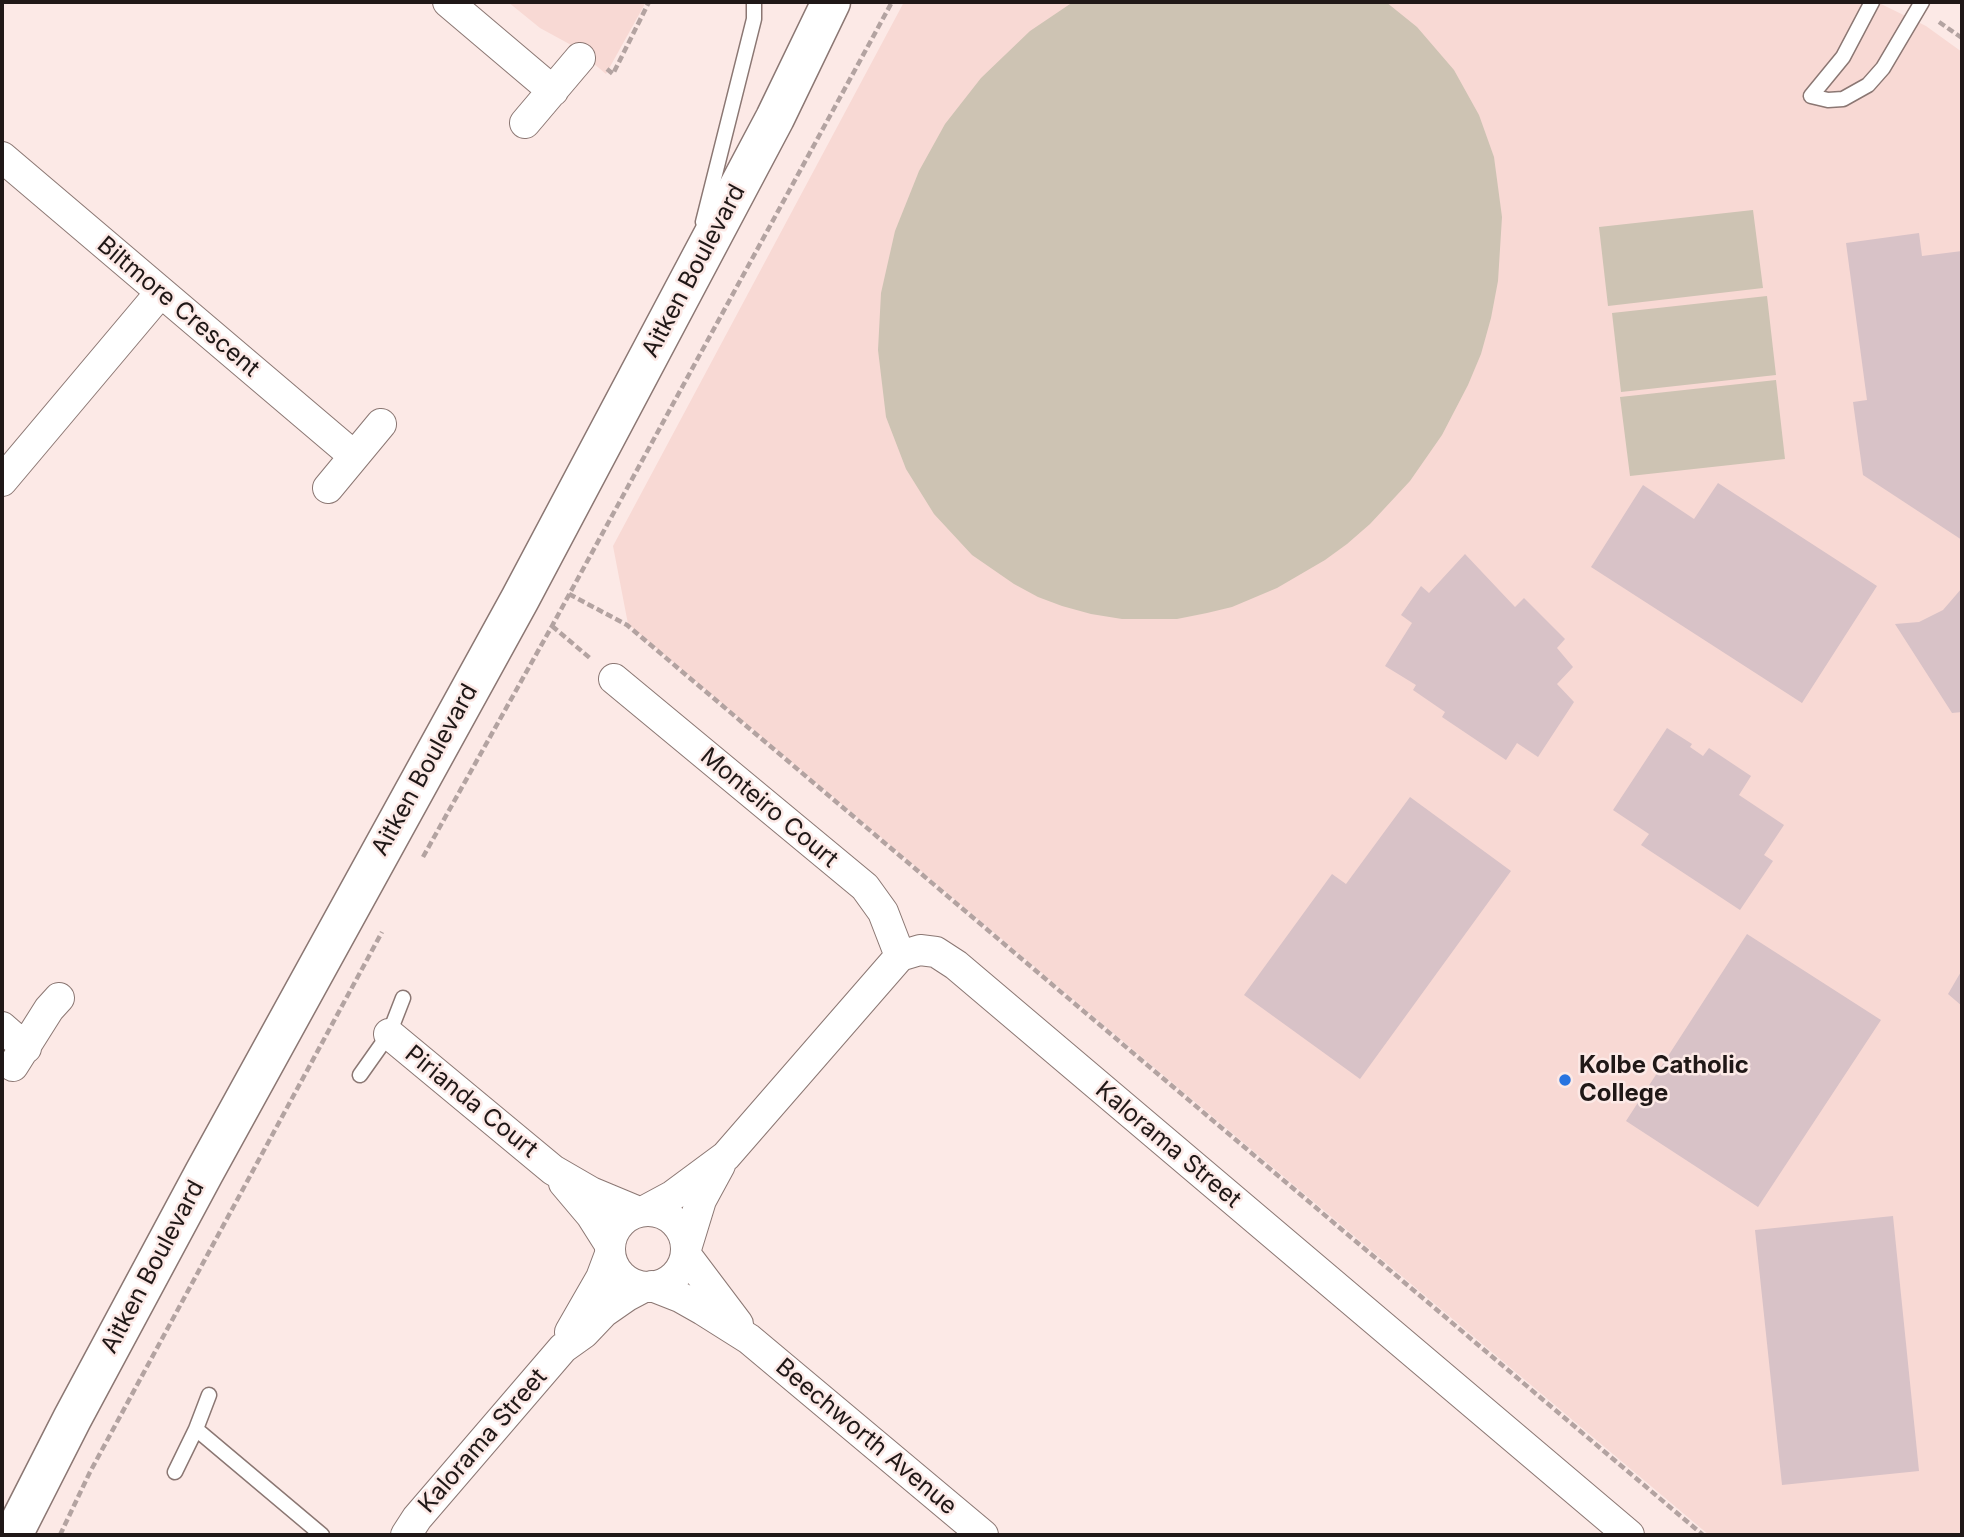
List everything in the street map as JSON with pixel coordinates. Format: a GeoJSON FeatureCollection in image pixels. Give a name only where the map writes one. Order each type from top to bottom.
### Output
{"type":"FeatureCollection","features":[{"type":"Feature","properties":{"kind":"main road","name":"Aitken Boulevard"},"geometry":{"type":"LineString","coordinates":[[13,1535],[204,1173],[520,598],[775,118],[831,2]]}},
{"type":"Feature","properties":{"kind":"street"},"geometry":{"type":"LineString","coordinates":[[448,2],[553,90]]}},
{"type":"Feature","properties":{"kind":"street"},"geometry":{"type":"LineString","coordinates":[[525,123],[553,90],[592,62]]}},
{"type":"Feature","properties":{"kind":"street","name":"Biltmore Crescent"},"geometry":{"type":"LineString","coordinates":[[2,157],[354,456]]}},
{"type":"Feature","properties":{"kind":"street"},"geometry":{"type":"LineString","coordinates":[[2,481],[161,292]]}},
{"type":"Feature","properties":{"kind":"street"},"geometry":{"type":"LineString","coordinates":[[328,488],[382,424]]}},
{"type":"Feature","properties":{"kind":"street","name":"Monteiro Court"},"geometry":{"type":"LineString","coordinates":[[614,679],[865,887],[883,912],[900,956]]}},
{"type":"Feature","properties":{"kind":"street","name":"Kalorama Street"},"geometry":{"type":"LineString","coordinates":[[900,956],[920,950],[936,952],[956,965],[1629,1535]]}},
{"type":"Feature","properties":{"kind":"street"},"geometry":{"type":"LineString","coordinates":[[726,1156],[672,1196],[628,1216],[619,1224],[613,1234],[610,1250],[621,1276],[648,1287],[674,1277],[682,1267],[701,1199],[726,1156],[900,956]]}},
{"type":"Feature","properties":{"kind":"street"},"geometry":{"type":"LineString","coordinates":[[2,1027],[20,1057],[41,1021],[59,998]]}},
{"type":"Feature","properties":{"kind":"street","name":"Pirianda Court"},"geometry":{"type":"LineString","coordinates":[[389,1034],[553,1170],[591,1192],[643,1211]]}},
{"type":"Feature","properties":{"kind":"street","name":"Pirianda Court"},"geometry":{"type":"LineString","coordinates":[[553,1170],[591,1215],[610,1250]]}},
{"type":"Feature","properties":{"kind":"street"},"geometry":{"type":"LineString","coordinates":[[643,1211],[659,1212],[679,1226],[686,1252]]}},
{"type":"Feature","properties":{"kind":"street","name":"Kalorama Street"},"geometry":{"type":"LineString","coordinates":[[563,1348],[601,1278],[610,1250]]}},
{"type":"Feature","properties":{"kind":"street","name":"Beechworth Avenue"},"geometry":{"type":"LineString","coordinates":[[686,1252],[749,1339]]}},
{"type":"Feature","properties":{"kind":"street","name":"Kalorama Street"},"geometry":{"type":"LineString","coordinates":[[406,1535],[417,1518],[563,1348],[584,1333],[604,1312],[627,1296],[648,1287]]}},
{"type":"Feature","properties":{"kind":"street","name":"Beechworth Avenue"},"geometry":{"type":"LineString","coordinates":[[648,1287],[703,1310],[749,1339],[983,1535]]}},
{"type":"Feature","properties":{"kind":"lane"},"geometry":{"type":"LineString","coordinates":[[688,281],[754,19],[754,2]]}},
{"type":"Feature","properties":{"kind":"lane"},"geometry":{"type":"LineString","coordinates":[[1872,2],[1843,57],[1811,96],[1828,100],[1843,99],[1868,85],[1883,68],[1922,2]]}},
{"type":"Feature","properties":{"kind":"lane"},"geometry":{"type":"LineString","coordinates":[[360,1075],[389,1034],[403,998]]}},
{"type":"Feature","properties":{"kind":"lane"},"geometry":{"type":"LineString","coordinates":[[175,1472],[209,1395]]}},
{"type":"Feature","properties":{"kind":"lane"},"geometry":{"type":"LineString","coordinates":[[196,1429],[322,1535]]}},
{"type":"Feature","properties":{"kind":"path"},"geometry":{"type":"LineString","coordinates":[[592,62],[613,74],[649,2]]}},
{"type":"Feature","properties":{"kind":"path"},"geometry":{"type":"LineString","coordinates":[[416,869],[552,626],[892,2]]}},
{"type":"Feature","properties":{"kind":"path"},"geometry":{"type":"LineString","coordinates":[[569,594],[627,625],[1703,1535]]}},
{"type":"Feature","properties":{"kind":"path"},"geometry":{"type":"LineString","coordinates":[[520,598],[614,679]]}},
{"type":"Feature","properties":{"kind":"path"},"geometry":{"type":"LineString","coordinates":[[60,1535],[90,1472],[384,928]]}},
{"type":"Feature","properties":{"kind":"shaded area"},"geometry":{"type":"Polygon","coordinates":[[[508,2],[646,2],[606,74],[573,46],[540,28],[508,2]]]}},
{"type":"Feature","properties":{"kind":"shaded area","name":"Kolbe Catholic College"},"geometry":{"type":"Polygon","coordinates":[[[904,2],[1877,2],[1926,26],[1962,52],[1962,1535],[1709,1535],[628,624],[613,546],[904,2]]]}},
{"type":"Feature","properties":{"kind":"shaded area"},"geometry":{"type":"Polygon","coordinates":[[[1073,2],[1386,2],[1417,27],[1454,70],[1479,115],[1494,157],[1502,217],[1498,281],[1481,354],[1442,435],[1410,481],[1370,524],[1325,560],[1277,588],[1232,607],[1177,619],[1122,619],[1062,606],[1014,584],[972,555],[934,514],[906,469],[886,417],[878,350],[881,293],[895,231],[919,171],[945,124],[981,78],[1030,31],[1073,2]]]}},
{"type":"Feature","properties":{"kind":"shaded area"},"geometry":{"type":"Polygon","coordinates":[[[1753,210],[1763,288],[1608,306],[1599,227],[1753,210]]]}},
{"type":"Feature","properties":{"kind":"shaded area"},"geometry":{"type":"Polygon","coordinates":[[[1767,296],[1776,375],[1621,392],[1612,313],[1767,296]]]}},
{"type":"Feature","properties":{"kind":"shaded area"},"geometry":{"type":"Polygon","coordinates":[[[1776,380],[1785,459],[1630,476],[1620,397],[1776,380]]]}},
{"type":"Feature","properties":{"kind":"building"},"geometry":{"type":"Polygon","coordinates":[[[1919,233],[1922,256],[1962,251],[1962,540],[1863,475],[1853,402],[1867,400],[1846,243],[1919,233]]]}},
{"type":"Feature","properties":{"kind":"building"},"geometry":{"type":"Polygon","coordinates":[[[1718,483],[1877,586],[1802,703],[1591,567],[1643,485],[1694,519],[1718,483]]]}},
{"type":"Feature","properties":{"kind":"building"},"geometry":{"type":"Polygon","coordinates":[[[1465,554],[1515,607],[1524,598],[1565,639],[1557,648],[1573,667],[1557,684],[1574,702],[1538,757],[1517,743],[1506,760],[1442,717],[1445,712],[1413,690],[1416,685],[1385,666],[1412,623],[1401,615],[1421,586],[1429,593],[1465,554]]]}},
{"type":"Feature","properties":{"kind":"building"},"geometry":{"type":"Polygon","coordinates":[[[1962,588],[1962,712],[1952,713],[1895,624],[1919,622],[1943,610],[1962,588]]]}},
{"type":"Feature","properties":{"kind":"building"},"geometry":{"type":"Polygon","coordinates":[[[1667,728],[1692,744],[1690,747],[1703,756],[1709,748],[1751,776],[1739,795],[1784,825],[1764,855],[1773,861],[1740,910],[1641,845],[1649,834],[1613,810],[1667,728]]]}},
{"type":"Feature","properties":{"kind":"building"},"geometry":{"type":"Polygon","coordinates":[[[1410,797],[1511,871],[1360,1079],[1244,995],[1332,874],[1346,884],[1410,797]]]}},
{"type":"Feature","properties":{"kind":"building"},"geometry":{"type":"Polygon","coordinates":[[[1747,934],[1881,1020],[1758,1207],[1626,1121],[1747,934]]]}},
{"type":"Feature","properties":{"kind":"building"},"geometry":{"type":"Polygon","coordinates":[[[1962,970],[1962,1006],[1948,994],[1962,970]]]}},
{"type":"Feature","properties":{"kind":"building"},"geometry":{"type":"Polygon","coordinates":[[[1893,1216],[1919,1471],[1782,1485],[1755,1230],[1893,1216]]]}},
{"type":"Feature","properties":{"kind":"place","name":"Kolbe Catholic College"},"geometry":{"type":"Point","coordinates":[1565,1080]}}]}
